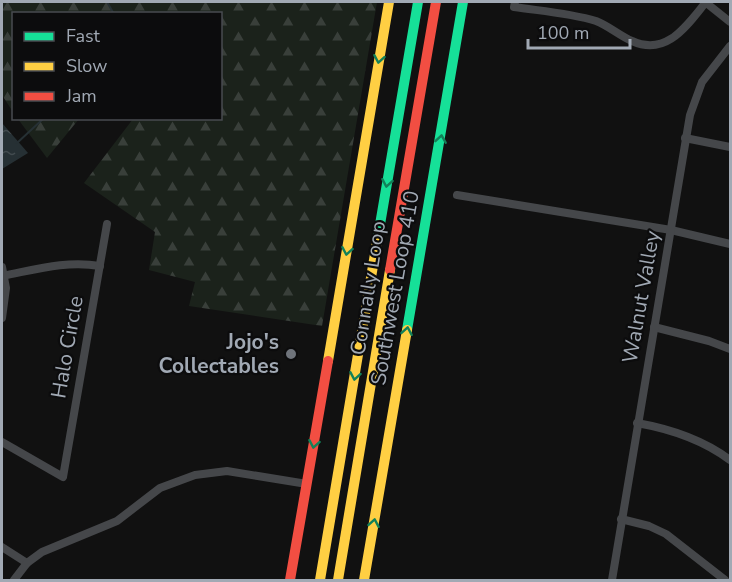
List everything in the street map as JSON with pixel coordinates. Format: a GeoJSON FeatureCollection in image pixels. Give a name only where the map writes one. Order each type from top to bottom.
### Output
{"type":"FeatureCollection","features":[{"type":"Feature","properties":{"kind":"main road"},"geometry":{"type":"LineString","coordinates":[[290,580],[389,2]]}},
{"type":"Feature","properties":{"kind":"main road","name":"Connally Loop"},"geometry":{"type":"LineString","coordinates":[[320,580],[418,2]]}},
{"type":"Feature","properties":{"kind":"main road","name":"Connally Loop"},"geometry":{"type":"LineString","coordinates":[[338,580],[436,2]]}},
{"type":"Feature","properties":{"kind":"main road","name":"Southwest Loop 410"},"geometry":{"type":"LineString","coordinates":[[364,580],[463,2]]}},
{"type":"Feature","properties":{"kind":"street"},"geometry":{"type":"LineString","coordinates":[[514,4],[587,18],[600,22],[632,41],[652,45],[676,37],[706,2],[730,22]]}},
{"type":"Feature","properties":{"kind":"street","name":"Walnut Valley"},"geometry":{"type":"LineString","coordinates":[[612,580],[690,115],[702,82],[730,46]]}},
{"type":"Feature","properties":{"kind":"street"},"geometry":{"type":"LineString","coordinates":[[686,138],[730,147]]}},
{"type":"Feature","properties":{"kind":"street"},"geometry":{"type":"LineString","coordinates":[[457,195],[671,230],[730,244]]}},
{"type":"Feature","properties":{"kind":"street","name":"Halo Circle"},"geometry":{"type":"LineString","coordinates":[[2,442],[63,477],[107,224]]}},
{"type":"Feature","properties":{"kind":"street"},"geometry":{"type":"LineString","coordinates":[[2,276],[66,263],[82,262],[100,266]]}},
{"type":"Feature","properties":{"kind":"street"},"geometry":{"type":"LineString","coordinates":[[2,267],[5,301],[2,318]]}},
{"type":"Feature","properties":{"kind":"street"},"geometry":{"type":"LineString","coordinates":[[654,327],[709,340],[730,349]]}},
{"type":"Feature","properties":{"kind":"street"},"geometry":{"type":"LineString","coordinates":[[637,423],[686,435],[704,443],[730,460]]}},
{"type":"Feature","properties":{"kind":"street"},"geometry":{"type":"LineString","coordinates":[[14,580],[27,563],[49,548],[117,521],[160,488],[195,475],[227,471],[307,484]]}},
{"type":"Feature","properties":{"kind":"street"},"geometry":{"type":"LineString","coordinates":[[621,519],[649,526],[666,534],[725,580]]}},
{"type":"Feature","properties":{"kind":"street"},"geometry":{"type":"LineString","coordinates":[[2,547],[27,563]]}},
{"type":"Feature","properties":{"kind":"green space"},"geometry":{"type":"Polygon","coordinates":[[[2,2],[377,2],[322,326],[189,306],[195,282],[149,270],[155,232],[84,183],[132,120],[222,120],[222,12],[12,12],[12,110],[2,95],[2,2]]]}},
{"type":"Feature","properties":{"kind":"green space"},"geometry":{"type":"Polygon","coordinates":[[[19,120],[78,120],[47,158],[19,120]]]}},
{"type":"Feature","properties":{"kind":"water"},"geometry":{"type":"Polygon","coordinates":[[[2,123],[28,153],[2,169],[2,123]]]}},
{"type":"Feature","properties":{"kind":"waterway"},"geometry":{"type":"LineString","coordinates":[[107,2],[113,12]]}},
{"type":"Feature","properties":{"kind":"waterway"},"geometry":{"type":"LineString","coordinates":[[17,143],[42,120]]}},
{"type":"Feature","properties":{"kind":"traffic: fast"},"geometry":{"type":"LineString","coordinates":[[377,242],[418,2]]}},
{"type":"Feature","properties":{"kind":"traffic: fast"},"geometry":{"type":"LineString","coordinates":[[407,330],[463,2]]}},
{"type":"Feature","properties":{"kind":"traffic: slow"},"geometry":{"type":"LineString","coordinates":[[328,361],[389,2]]}},
{"type":"Feature","properties":{"kind":"traffic: slow"},"geometry":{"type":"LineString","coordinates":[[320,580],[377,242]]}},
{"type":"Feature","properties":{"kind":"traffic: slow"},"geometry":{"type":"LineString","coordinates":[[338,580],[390,270]]}},
{"type":"Feature","properties":{"kind":"traffic: slow"},"geometry":{"type":"LineString","coordinates":[[364,580],[407,330]]}},
{"type":"Feature","properties":{"kind":"traffic: jam"},"geometry":{"type":"LineString","coordinates":[[390,270],[436,2]]}},
{"type":"Feature","properties":{"kind":"traffic: jam"},"geometry":{"type":"LineString","coordinates":[[290,580],[328,361]]}},
{"type":"Feature","properties":{"kind":"place","name":"Jojo's Collectables"},"geometry":{"type":"Point","coordinates":[291,354]}}]}
